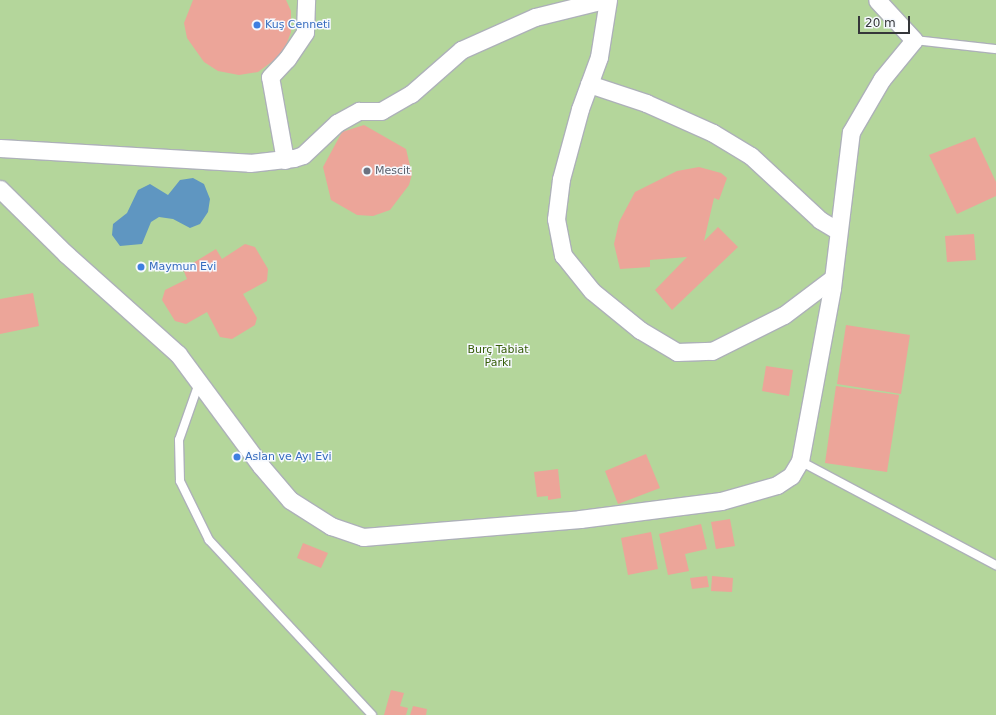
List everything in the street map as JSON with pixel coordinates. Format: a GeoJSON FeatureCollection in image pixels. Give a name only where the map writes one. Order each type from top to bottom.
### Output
{"type":"FeatureCollection","features":[{"type":"Feature","properties":{"kind":"street"},"geometry":{"type":"LineString","coordinates":[[285,160],[270,78],[287,59],[305,32],[306,0]]}},
{"type":"Feature","properties":{"kind":"street"},"geometry":{"type":"LineString","coordinates":[[0,148],[250,163],[285,160],[303,155],[337,123],[359,111],[381,111],[411,94],[461,50],[536,18],[604,0]]}},
{"type":"Feature","properties":{"kind":"street"},"geometry":{"type":"LineString","coordinates":[[608,0],[598,57],[561,179],[556,219],[564,255],[592,291],[640,330],[677,352],[712,351],[784,315],[833,278]]}},
{"type":"Feature","properties":{"kind":"street"},"geometry":{"type":"LineString","coordinates":[[0,189],[66,254],[178,354],[261,466],[290,500],[331,526],[363,537],[580,519],[721,501],[777,485],[791,476],[800,462],[833,278],[851,132],[882,79],[914,40],[876,0]]}},
{"type":"Feature","properties":{"kind":"street"},"geometry":{"type":"LineString","coordinates":[[589,84],[646,103],[713,133],[751,156],[820,220],[838,231]]}},
{"type":"Feature","properties":{"kind":"lane"},"geometry":{"type":"LineString","coordinates":[[914,40],[996,49]]}},
{"type":"Feature","properties":{"kind":"lane"},"geometry":{"type":"LineString","coordinates":[[199,383],[179,440],[180,481],[209,540],[372,715]]}},
{"type":"Feature","properties":{"kind":"lane"},"geometry":{"type":"LineString","coordinates":[[800,462],[996,565]]}},
{"type":"Feature","properties":{"kind":"green space","name":"Burç Tabiat Parkı"},"geometry":{"type":"Polygon","coordinates":[[[0,0],[996,0],[996,715],[0,715],[0,0]]]}},
{"type":"Feature","properties":{"kind":"water"},"geometry":{"type":"Polygon","coordinates":[[[193,178],[204,184],[210,199],[208,212],[200,224],[190,228],[173,219],[159,217],[151,222],[142,244],[120,246],[112,235],[113,224],[127,213],[138,190],[150,184],[168,195],[180,180],[193,178]]]}},
{"type":"Feature","properties":{"kind":"building"},"geometry":{"type":"Polygon","coordinates":[[[193,0],[286,0],[291,11],[291,32],[285,48],[277,58],[258,72],[239,75],[218,71],[204,62],[187,38],[184,23],[193,0]]]}},
{"type":"Feature","properties":{"kind":"building","name":"Mescit"},"geometry":{"type":"Polygon","coordinates":[[[364,125],[406,149],[412,174],[409,185],[390,210],[373,216],[357,215],[331,200],[323,167],[342,132],[364,125]]]}},
{"type":"Feature","properties":{"kind":"building"},"geometry":{"type":"Polygon","coordinates":[[[975,137],[996,182],[996,196],[957,214],[929,155],[975,137]]]}},
{"type":"Feature","properties":{"kind":"building"},"geometry":{"type":"Polygon","coordinates":[[[699,167],[721,173],[727,178],[719,200],[714,198],[704,241],[718,227],[738,247],[672,310],[655,290],[687,257],[650,260],[650,267],[620,269],[614,244],[619,222],[635,192],[677,171],[699,167]]]}},
{"type":"Feature","properties":{"kind":"building"},"geometry":{"type":"Polygon","coordinates":[[[974,234],[976,260],[947,262],[945,236],[974,234]]]}},
{"type":"Feature","properties":{"kind":"building"},"geometry":{"type":"Polygon","coordinates":[[[245,244],[255,247],[268,269],[267,281],[243,294],[257,318],[255,325],[232,339],[220,337],[207,312],[186,324],[175,321],[162,300],[165,290],[187,279],[183,269],[216,249],[222,259],[245,244]]]}},
{"type":"Feature","properties":{"kind":"building"},"geometry":{"type":"Polygon","coordinates":[[[33,293],[39,326],[0,334],[0,299],[33,293]]]}},
{"type":"Feature","properties":{"kind":"building"},"geometry":{"type":"Polygon","coordinates":[[[846,325],[910,335],[901,394],[837,384],[846,325]]]}},
{"type":"Feature","properties":{"kind":"building"},"geometry":{"type":"Polygon","coordinates":[[[766,366],[793,370],[789,396],[762,391],[766,366]]]}},
{"type":"Feature","properties":{"kind":"building"},"geometry":{"type":"Polygon","coordinates":[[[836,386],[899,395],[887,472],[825,463],[836,386]]]}},
{"type":"Feature","properties":{"kind":"building"},"geometry":{"type":"Polygon","coordinates":[[[646,454],[660,488],[618,504],[605,471],[646,454]]]}},
{"type":"Feature","properties":{"kind":"building"},"geometry":{"type":"Polygon","coordinates":[[[558,469],[561,498],[548,500],[548,496],[537,497],[534,472],[558,469]]]}},
{"type":"Feature","properties":{"kind":"building"},"geometry":{"type":"Polygon","coordinates":[[[730,519],[735,546],[716,549],[711,522],[730,519]]]}},
{"type":"Feature","properties":{"kind":"building"},"geometry":{"type":"Polygon","coordinates":[[[701,524],[707,549],[685,554],[689,571],[668,575],[659,534],[701,524]]]}},
{"type":"Feature","properties":{"kind":"building"},"geometry":{"type":"Polygon","coordinates":[[[651,532],[658,569],[628,575],[621,538],[651,532]]]}},
{"type":"Feature","properties":{"kind":"building"},"geometry":{"type":"Polygon","coordinates":[[[303,543],[328,553],[321,568],[297,558],[303,543]]]}},
{"type":"Feature","properties":{"kind":"building"},"geometry":{"type":"Polygon","coordinates":[[[707,576],[709,587],[692,589],[690,578],[707,576]]]}},
{"type":"Feature","properties":{"kind":"building"},"geometry":{"type":"Polygon","coordinates":[[[712,576],[733,578],[732,592],[711,591],[712,576]]]}},
{"type":"Feature","properties":{"kind":"building"},"geometry":{"type":"Polygon","coordinates":[[[391,690],[404,693],[400,706],[408,708],[406,715],[384,715],[391,690]]]}},
{"type":"Feature","properties":{"kind":"building"},"geometry":{"type":"Polygon","coordinates":[[[413,706],[427,709],[426,715],[410,715],[413,706]]]}},
{"type":"Feature","properties":{"kind":"place","name":"Kuş Cenneti"},"geometry":{"type":"Point","coordinates":[257,25]}},
{"type":"Feature","properties":{"kind":"place","name":"Mescit"},"geometry":{"type":"Point","coordinates":[367,171]}},
{"type":"Feature","properties":{"kind":"place","name":"Maymun Evi"},"geometry":{"type":"Point","coordinates":[141,267]}},
{"type":"Feature","properties":{"kind":"place","name":"Aslan ve Ayı Evi"},"geometry":{"type":"Point","coordinates":[237,457]}}]}
